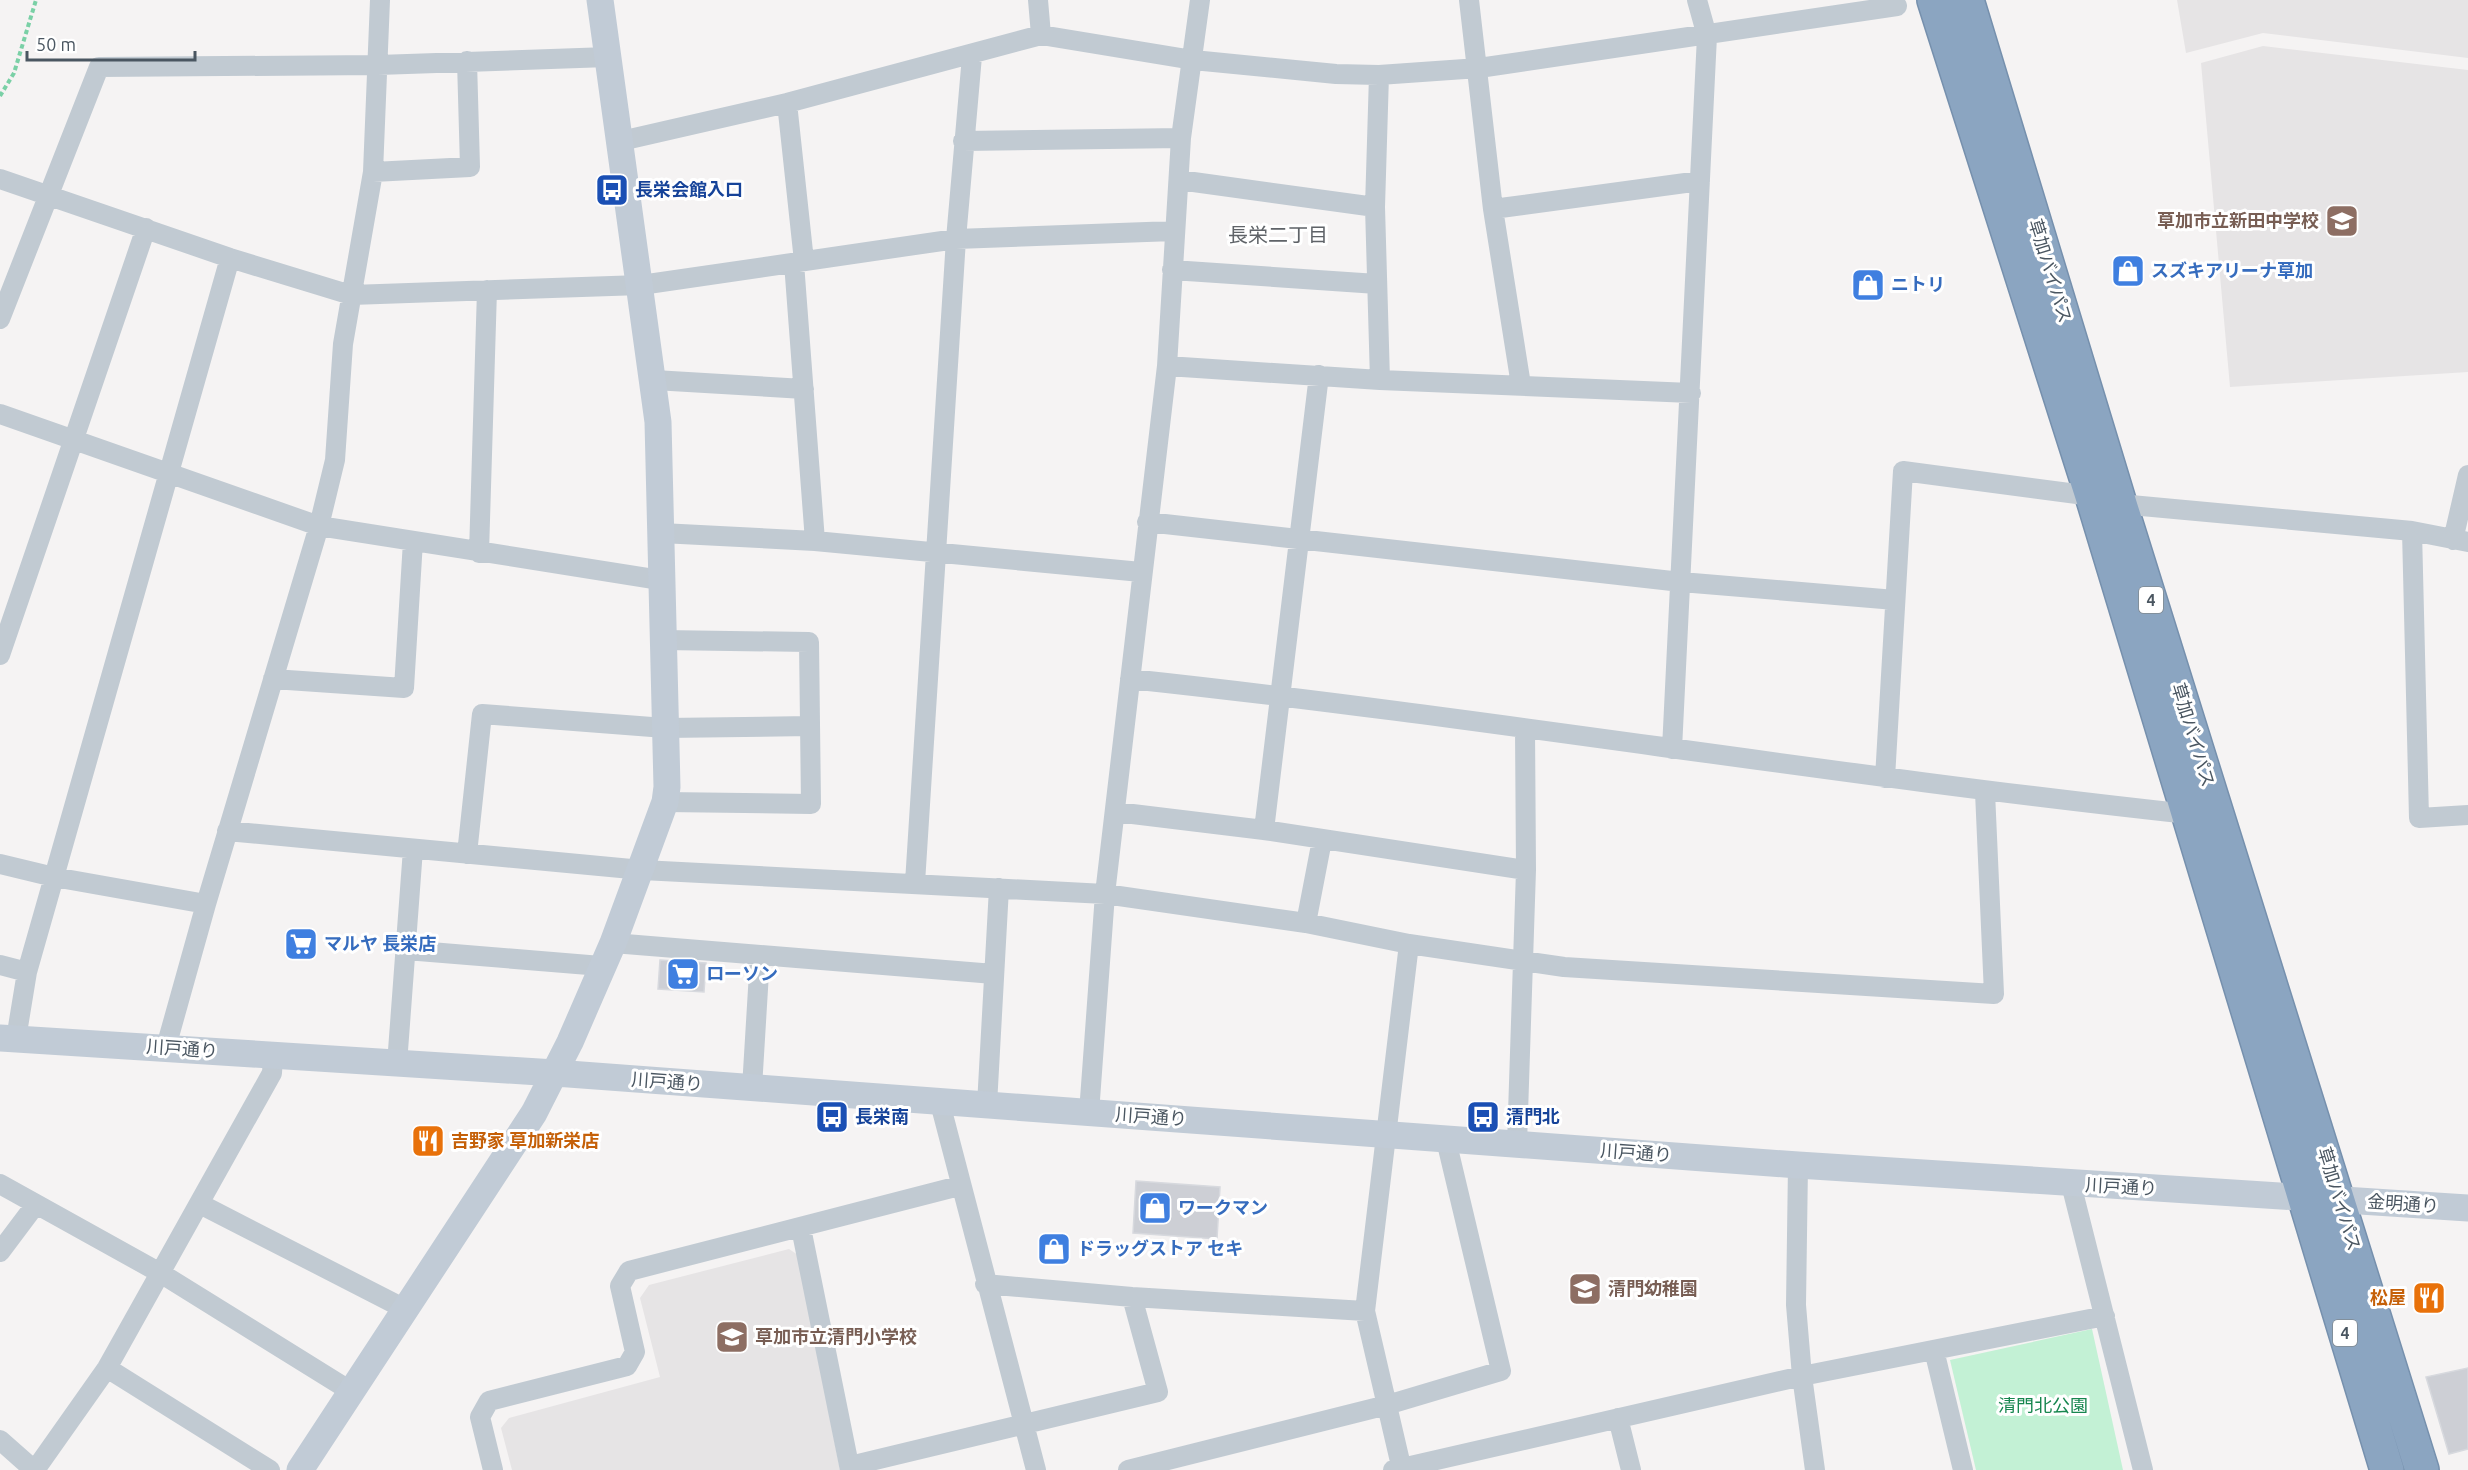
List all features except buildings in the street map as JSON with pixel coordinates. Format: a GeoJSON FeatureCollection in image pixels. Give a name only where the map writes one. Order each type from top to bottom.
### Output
{"type":"FeatureCollection","features":[{"type":"Feature","properties":{"kind":"highway","name":"草加バイパス"},"geometry":{"type":"LineString","coordinates":[[1934,0],[2106,500],[2339,1199],[2422,1470]]}},
{"type":"Feature","properties":{"kind":"highway","name":"草加バイパス"},"geometry":{"type":"LineString","coordinates":[[1967,0],[2106,500],[2188,814],[2387,1470]]}},
{"type":"Feature","properties":{"kind":"street"},"geometry":{"type":"LineString","coordinates":[[166,1047],[227,831],[319,526],[335,460],[342,344],[373,172],[380,0]]}},
{"type":"Feature","properties":{"kind":"street"},"geometry":{"type":"LineString","coordinates":[[303,1468],[534,1113],[555,1073],[607,955],[642,870],[665,802],[660,464],[654,380],[600,0]]}},
{"type":"Feature","properties":{"kind":"street"},"geometry":{"type":"LineString","coordinates":[[1038,0],[1041,35]]}},
{"type":"Feature","properties":{"kind":"street"},"geometry":{"type":"LineString","coordinates":[[1089,1113],[1105,894],[1167,366],[1181,138],[1200,0]]}},
{"type":"Feature","properties":{"kind":"street"},"geometry":{"type":"LineString","coordinates":[[1469,0],[1479,68],[1494,209],[1521,385]]}},
{"type":"Feature","properties":{"kind":"street"},"geometry":{"type":"LineString","coordinates":[[1672,749],[1707,36],[1697,0]]}},
{"type":"Feature","properties":{"kind":"street"},"geometry":{"type":"LineString","coordinates":[[621,141],[787,103],[972,56],[1041,35],[1193,60],[1336,74],[1379,75],[1479,68],[1707,36],[1896,3],[1934,0]]}},
{"type":"Feature","properties":{"kind":"street"},"geometry":{"type":"LineString","coordinates":[[915,884],[956,239],[972,56]]}},
{"type":"Feature","properties":{"kind":"street"},"geometry":{"type":"LineString","coordinates":[[0,319],[99,67],[378,65],[608,57]]}},
{"type":"Feature","properties":{"kind":"street"},"geometry":{"type":"LineString","coordinates":[[373,172],[470,167],[467,61]]}},
{"type":"Feature","properties":{"kind":"street"},"geometry":{"type":"LineString","coordinates":[[1379,75],[1375,207],[1380,380]]}},
{"type":"Feature","properties":{"kind":"street"},"geometry":{"type":"LineString","coordinates":[[787,103],[799,262],[814,541]]}},
{"type":"Feature","properties":{"kind":"street"},"geometry":{"type":"LineString","coordinates":[[963,141],[1181,138]]}},
{"type":"Feature","properties":{"kind":"street"},"geometry":{"type":"LineString","coordinates":[[0,178],[230,258],[351,295],[641,285],[956,239],[1174,231]]}},
{"type":"Feature","properties":{"kind":"street"},"geometry":{"type":"LineString","coordinates":[[1179,180],[1375,207]]}},
{"type":"Feature","properties":{"kind":"street"},"geometry":{"type":"LineString","coordinates":[[1494,209],[1700,181]]}},
{"type":"Feature","properties":{"kind":"street"},"geometry":{"type":"LineString","coordinates":[[0,655],[146,228]]}},
{"type":"Feature","properties":{"kind":"street"},"geometry":{"type":"LineString","coordinates":[[8,1038],[230,258]]}},
{"type":"Feature","properties":{"kind":"street"},"geometry":{"type":"LineString","coordinates":[[1172,270],[1377,284]]}},
{"type":"Feature","properties":{"kind":"street"},"geometry":{"type":"LineString","coordinates":[[479,553],[487,290]]}},
{"type":"Feature","properties":{"kind":"street"},"geometry":{"type":"LineString","coordinates":[[1167,366],[1380,380],[1691,393]]}},
{"type":"Feature","properties":{"kind":"street"},"geometry":{"type":"LineString","coordinates":[[1264,830],[1319,375]]}},
{"type":"Feature","properties":{"kind":"street"},"geometry":{"type":"LineString","coordinates":[[654,380],[804,388]]}},
{"type":"Feature","properties":{"kind":"street"},"geometry":{"type":"LineString","coordinates":[[0,414],[319,526],[660,580]]}},
{"type":"Feature","properties":{"kind":"street"},"geometry":{"type":"LineString","coordinates":[[1885,778],[1903,471],[2106,500],[2412,531],[2461,541],[2468,475]]}},
{"type":"Feature","properties":{"kind":"street"},"geometry":{"type":"LineString","coordinates":[[1148,522],[1681,582],[1895,600]]}},
{"type":"Feature","properties":{"kind":"street"},"geometry":{"type":"LineString","coordinates":[[2412,531],[2419,818],[2468,815]]}},
{"type":"Feature","properties":{"kind":"street"},"geometry":{"type":"LineString","coordinates":[[661,533],[814,541],[1141,572]]}},
{"type":"Feature","properties":{"kind":"street"},"geometry":{"type":"LineString","coordinates":[[273,679],[404,688],[413,541]]}},
{"type":"Feature","properties":{"kind":"street"},"geometry":{"type":"LineString","coordinates":[[662,640],[809,642],[811,804],[665,802]]}},
{"type":"Feature","properties":{"kind":"street"},"geometry":{"type":"LineString","coordinates":[[1130,679],[1282,695],[1985,792],[2188,814]]}},
{"type":"Feature","properties":{"kind":"street"},"geometry":{"type":"LineString","coordinates":[[467,854],[482,714],[665,728],[810,726]]}},
{"type":"Feature","properties":{"kind":"street"},"geometry":{"type":"LineString","coordinates":[[1517,1144],[1521,961],[1526,870],[1526,729]]}},
{"type":"Feature","properties":{"kind":"street"},"geometry":{"type":"LineString","coordinates":[[227,831],[642,870],[1105,894],[1306,924],[1410,944],[1564,967],[1994,994],[1985,792]]}},
{"type":"Feature","properties":{"kind":"street"},"geometry":{"type":"LineString","coordinates":[[1116,812],[1264,830],[1526,870]]}},
{"type":"Feature","properties":{"kind":"street"},"geometry":{"type":"LineString","coordinates":[[1306,924],[1322,840]]}},
{"type":"Feature","properties":{"kind":"street"},"geometry":{"type":"LineString","coordinates":[[397,1064],[413,849]]}},
{"type":"Feature","properties":{"kind":"street"},"geometry":{"type":"LineString","coordinates":[[0,864],[54,878],[206,904]]}},
{"type":"Feature","properties":{"kind":"street"},"geometry":{"type":"LineString","coordinates":[[987,1105],[999,888]]}},
{"type":"Feature","properties":{"kind":"street"},"geometry":{"type":"LineString","coordinates":[[1410,944],[1389,1135],[1365,1311],[1387,1405],[1398,1469],[1802,1376],[2105,1316]]}},
{"type":"Feature","properties":{"kind":"street"},"geometry":{"type":"LineString","coordinates":[[405,950],[760,956],[994,974]]}},
{"type":"Feature","properties":{"kind":"street"},"geometry":{"type":"LineString","coordinates":[[752,1088],[760,956]]}},
{"type":"Feature","properties":{"kind":"street"},"geometry":{"type":"LineString","coordinates":[[0,965],[27,972]]}},
{"type":"Feature","properties":{"kind":"street","name":"川戸通り"},"geometry":{"type":"LineString","coordinates":[[8,1038],[555,1073],[940,1103],[2071,1184],[2303,1196]]}},
{"type":"Feature","properties":{"kind":"street"},"geometry":{"type":"LineString","coordinates":[[0,1440],[35,1470],[107,1368],[162,1274],[272,1073],[273,1056]]}},
{"type":"Feature","properties":{"kind":"street"},"geometry":{"type":"LineString","coordinates":[[940,1103],[959,1186],[1036,1470]]}},
{"type":"Feature","properties":{"kind":"street"},"geometry":{"type":"LineString","coordinates":[[1128,1470],[1387,1405],[1501,1371],[1446,1140]]}},
{"type":"Feature","properties":{"kind":"street"},"geometry":{"type":"LineString","coordinates":[[1798,1165],[1796,1305],[1802,1376],[1815,1470]]}},
{"type":"Feature","properties":{"kind":"street"},"geometry":{"type":"LineString","coordinates":[[0,1184],[162,1274],[352,1392]]}},
{"type":"Feature","properties":{"kind":"street"},"geometry":{"type":"LineString","coordinates":[[2071,1184],[2143,1470]]}},
{"type":"Feature","properties":{"kind":"street"},"geometry":{"type":"LineString","coordinates":[[493,1470],[480,1417],[489,1401],[627,1366],[635,1352],[620,1286],[629,1271],[959,1186]]}},
{"type":"Feature","properties":{"kind":"street","name":"金明通り"},"geometry":{"type":"LineString","coordinates":[[2303,1196],[2468,1208]]}},
{"type":"Feature","properties":{"kind":"street"},"geometry":{"type":"LineString","coordinates":[[0,1252],[36,1204]]}},
{"type":"Feature","properties":{"kind":"street"},"geometry":{"type":"LineString","coordinates":[[200,1204],[405,1309]]}},
{"type":"Feature","properties":{"kind":"street"},"geometry":{"type":"LineString","coordinates":[[801,1228],[850,1468],[1023,1423],[1158,1392],[1132,1297]]}},
{"type":"Feature","properties":{"kind":"street"},"geometry":{"type":"LineString","coordinates":[[985,1284],[1132,1297],[1365,1311]]}},
{"type":"Feature","properties":{"kind":"street"},"geometry":{"type":"LineString","coordinates":[[1934,1350],[1963,1470]]}},
{"type":"Feature","properties":{"kind":"street"},"geometry":{"type":"LineString","coordinates":[[107,1368],[270,1470]]}},
{"type":"Feature","properties":{"kind":"street"},"geometry":{"type":"LineString","coordinates":[[1618,1418],[1631,1470]]}},
{"type":"Feature","properties":{"kind":"path"},"geometry":{"type":"LineString","coordinates":[[0,96],[14,73],[36,0]]}},
{"type":"Feature","properties":{"kind":"shaded area"},"geometry":{"type":"Polygon","coordinates":[[[2177,0],[2468,0],[2468,58],[2263,33],[2186,53],[2177,0]]]}},
{"type":"Feature","properties":{"kind":"shaded area","name":"草加市立新田中学校"},"geometry":{"type":"Polygon","coordinates":[[[2263,46],[2468,70],[2468,372],[2230,387],[2201,63],[2263,46]]]}},
{"type":"Feature","properties":{"kind":"shaded area","name":"草加市立清門小学校"},"geometry":{"type":"Polygon","coordinates":[[[789,1249],[798,1255],[840,1470],[512,1470],[501,1428],[509,1418],[660,1377],[640,1298],[649,1285],[789,1249]]]}},
{"type":"Feature","properties":{"kind":"green space","name":"清門北公園"},"geometry":{"type":"Polygon","coordinates":[[[2092,1329],[2123,1470],[1976,1470],[1950,1360],[2092,1329]]]}},
{"type":"Feature","properties":{"kind":"place","name":"長栄会館入口"},"geometry":{"type":"Point","coordinates":[612,190]}},
{"type":"Feature","properties":{"kind":"place","name":"草加市立新田中学校"},"geometry":{"type":"Point","coordinates":[2342,221]}},
{"type":"Feature","properties":{"kind":"place","name":"スズキアリーナ草加"},"geometry":{"type":"Point","coordinates":[2128,271]}},
{"type":"Feature","properties":{"kind":"place","name":"ニトリ"},"geometry":{"type":"Point","coordinates":[1868,285]}},
{"type":"Feature","properties":{"kind":"place","name":"マルヤ 長栄店"},"geometry":{"type":"Point","coordinates":[301,944]}},
{"type":"Feature","properties":{"kind":"place","name":"ローソン"},"geometry":{"type":"Point","coordinates":[683,974]}},
{"type":"Feature","properties":{"kind":"place","name":"長栄南"},"geometry":{"type":"Point","coordinates":[832,1117]}},
{"type":"Feature","properties":{"kind":"place","name":"清門北"},"geometry":{"type":"Point","coordinates":[1483,1117]}},
{"type":"Feature","properties":{"kind":"place","name":"吉野家 草加新栄店"},"geometry":{"type":"Point","coordinates":[428,1141]}},
{"type":"Feature","properties":{"kind":"place","name":"ワークマン"},"geometry":{"type":"Point","coordinates":[1155,1208]}},
{"type":"Feature","properties":{"kind":"place","name":"ドラッグストア セキ"},"geometry":{"type":"Point","coordinates":[1054,1249]}},
{"type":"Feature","properties":{"kind":"place","name":"清門幼稚園"},"geometry":{"type":"Point","coordinates":[1585,1289]}},
{"type":"Feature","properties":{"kind":"place","name":"松屋"},"geometry":{"type":"Point","coordinates":[2429,1298]}},
{"type":"Feature","properties":{"kind":"place","name":"草加市立清門小学校"},"geometry":{"type":"Point","coordinates":[732,1337]}},
{"type":"Feature","properties":{"kind":"district","name":"長栄二丁目"},"geometry":{"type":"Point","coordinates":[1278,235]}}]}
